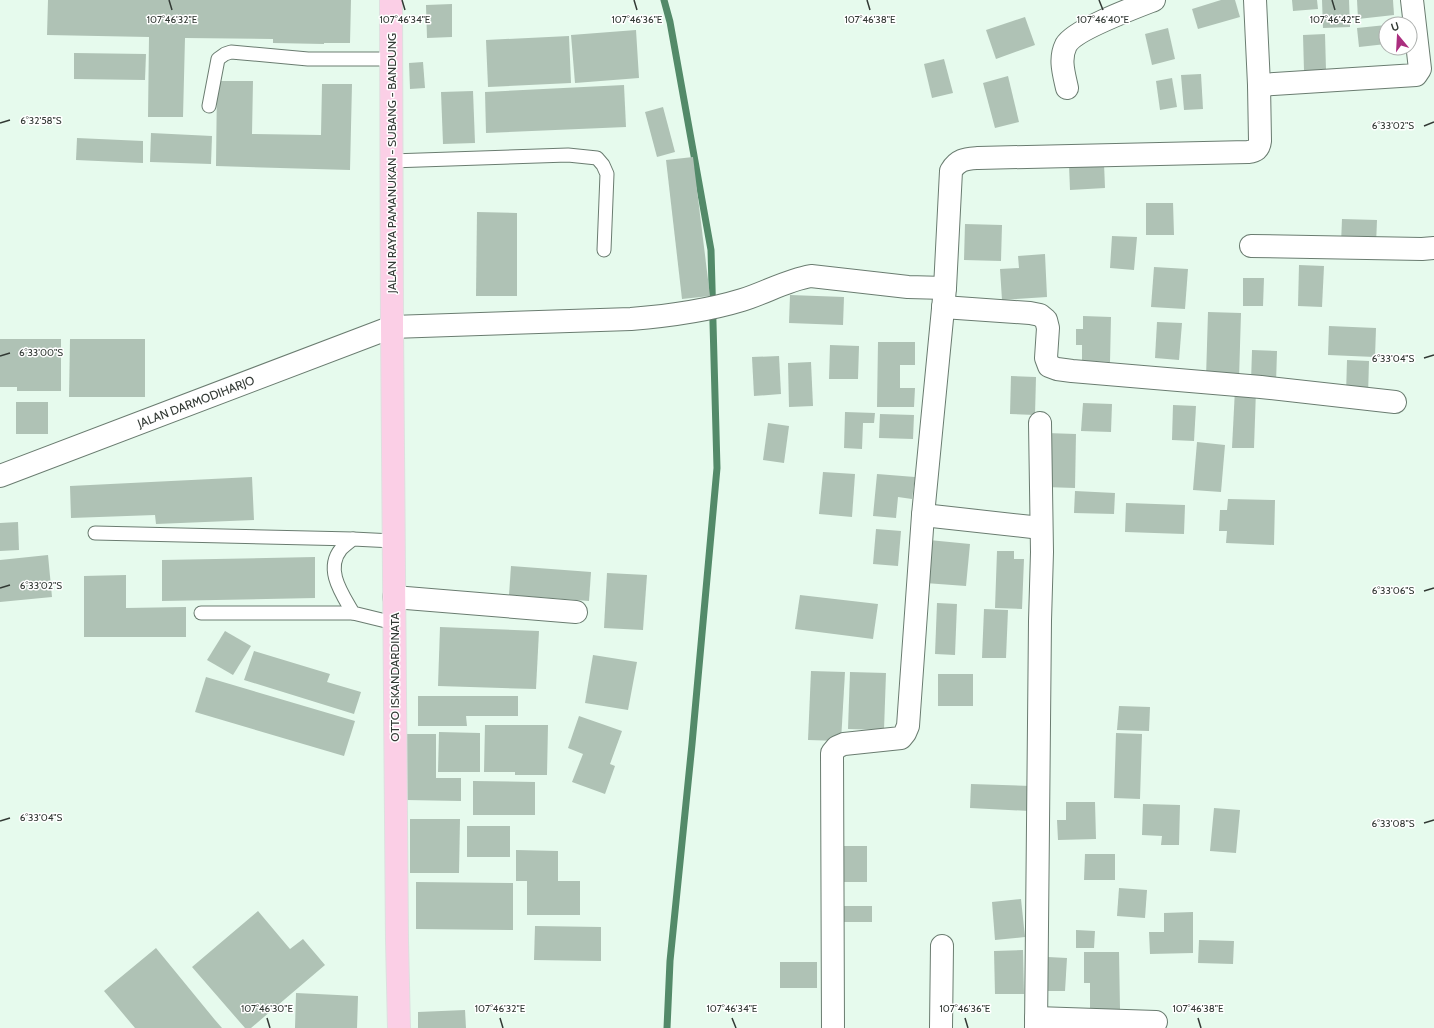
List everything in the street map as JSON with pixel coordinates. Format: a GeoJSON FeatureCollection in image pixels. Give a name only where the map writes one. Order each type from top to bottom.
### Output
{"type":"FeatureCollection","features":[{"type":"Feature","properties":{"kind":"main road","name":"JALAN RAYA PAMANUKAN - SUBANG - BANDUNG"},"geometry":{"type":"LineString","coordinates":[[392,0],[392,327]]}},
{"type":"Feature","properties":{"kind":"main road","name":"OTTO ISKANDARDINATA"},"geometry":{"type":"LineString","coordinates":[[392,327],[399,1028]]}},
{"type":"Feature","properties":{"kind":"street"},"geometry":{"type":"LineString","coordinates":[[1067,88],[1062,66],[1066,44],[1073,38],[1102,21],[1154,0]]}},
{"type":"Feature","properties":{"kind":"street"},"geometry":{"type":"LineString","coordinates":[[833,1028],[832,753],[837,747],[844,744],[901,738],[906,730],[909,719],[923,515],[944,297],[951,171],[954,165],[960,161],[978,158],[1253,151],[1258,148],[1260,141],[1255,0]]}},
{"type":"Feature","properties":{"kind":"street"},"geometry":{"type":"LineString","coordinates":[[1259,85],[1416,75],[1420,70],[1412,0]]}},
{"type":"Feature","properties":{"kind":"street"},"geometry":{"type":"LineString","coordinates":[[1251,246],[1434,248]]}},
{"type":"Feature","properties":{"kind":"street","name":"JALAN DARMODIHARJO"},"geometry":{"type":"LineString","coordinates":[[0,476],[392,327],[631,319],[664,316],[742,300],[798,278],[811,276],[908,287],[944,297],[1040,315],[1046,320],[1048,328],[1046,358],[1049,366],[1056,369],[1260,387],[1395,402]]}},
{"type":"Feature","properties":{"kind":"street"},"geometry":{"type":"LineString","coordinates":[[1040,423],[1041,528],[1036,1023],[1156,1022]]}},
{"type":"Feature","properties":{"kind":"street"},"geometry":{"type":"LineString","coordinates":[[923,515],[1041,528]]}},
{"type":"Feature","properties":{"kind":"street"},"geometry":{"type":"LineString","coordinates":[[394,597],[576,612]]}},
{"type":"Feature","properties":{"kind":"street"},"geometry":{"type":"LineString","coordinates":[[941,1028],[942,946]]}},
{"type":"Feature","properties":{"kind":"lane"},"geometry":{"type":"LineString","coordinates":[[209,106],[218,59],[231,52],[239,51],[308,58],[391,59]]}},
{"type":"Feature","properties":{"kind":"lane"},"geometry":{"type":"LineString","coordinates":[[392,161],[568,155],[597,158],[603,165],[607,174],[604,250]]}},
{"type":"Feature","properties":{"kind":"lane"},"geometry":{"type":"LineString","coordinates":[[95,533],[393,541]]}},
{"type":"Feature","properties":{"kind":"lane"},"geometry":{"type":"LineString","coordinates":[[352,614],[340,592],[334,566],[341,549],[353,539]]}},
{"type":"Feature","properties":{"kind":"lane"},"geometry":{"type":"LineString","coordinates":[[201,613],[352,614],[394,623]]}},
{"type":"Feature","properties":{"kind":"building"},"geometry":{"type":"Polygon","coordinates":[[[48,0],[351,0],[350,43],[273,43],[273,39],[185,38],[183,117],[148,117],[149,37],[47,35],[48,0]]]}},
{"type":"Feature","properties":{"kind":"building"},"geometry":{"type":"Polygon","coordinates":[[[1221,0],[1235,0],[1240,17],[1198,29],[1192,9],[1221,0]]]}},
{"type":"Feature","properties":{"kind":"building"},"geometry":{"type":"Polygon","coordinates":[[[1292,0],[1317,0],[1318,9],[1293,11],[1292,0]]]}},
{"type":"Feature","properties":{"kind":"building"},"geometry":{"type":"Polygon","coordinates":[[[1322,0],[1349,0],[1350,27],[1323,28],[1322,0]]]}},
{"type":"Feature","properties":{"kind":"building"},"geometry":{"type":"Polygon","coordinates":[[[1357,0],[1393,0],[1394,15],[1358,19],[1357,0]]]}},
{"type":"Feature","properties":{"kind":"building"},"geometry":{"type":"Polygon","coordinates":[[[452,4],[452,37],[427,38],[426,5],[452,4]]]}},
{"type":"Feature","properties":{"kind":"building"},"geometry":{"type":"Polygon","coordinates":[[[1025,17],[1035,45],[996,59],[986,30],[1025,17]]]}},
{"type":"Feature","properties":{"kind":"building"},"geometry":{"type":"Polygon","coordinates":[[[1378,26],[1378,45],[1359,47],[1357,28],[1378,26]]]}},
{"type":"Feature","properties":{"kind":"building"},"geometry":{"type":"Polygon","coordinates":[[[1168,28],[1175,59],[1152,65],[1145,34],[1168,28]]]}},
{"type":"Feature","properties":{"kind":"building"},"geometry":{"type":"Polygon","coordinates":[[[636,30],[639,78],[575,83],[571,35],[636,30]]]}},
{"type":"Feature","properties":{"kind":"building"},"geometry":{"type":"Polygon","coordinates":[[[1325,34],[1326,70],[1304,71],[1303,35],[1325,34]]]}},
{"type":"Feature","properties":{"kind":"building"},"geometry":{"type":"Polygon","coordinates":[[[569,36],[571,83],[488,87],[486,40],[569,36]]]}},
{"type":"Feature","properties":{"kind":"building"},"geometry":{"type":"Polygon","coordinates":[[[74,53],[146,54],[145,80],[74,79],[74,53]]]}},
{"type":"Feature","properties":{"kind":"building"},"geometry":{"type":"Polygon","coordinates":[[[944,59],[953,93],[932,98],[924,64],[944,59]]]}},
{"type":"Feature","properties":{"kind":"building"},"geometry":{"type":"Polygon","coordinates":[[[423,62],[425,88],[410,89],[409,63],[423,62]]]}},
{"type":"Feature","properties":{"kind":"building"},"geometry":{"type":"Polygon","coordinates":[[[1201,74],[1203,109],[1184,110],[1181,75],[1201,74]]]}},
{"type":"Feature","properties":{"kind":"building"},"geometry":{"type":"Polygon","coordinates":[[[1008,76],[1019,122],[995,128],[983,83],[1008,76]]]}},
{"type":"Feature","properties":{"kind":"building"},"geometry":{"type":"Polygon","coordinates":[[[1172,78],[1177,107],[1160,110],[1156,81],[1172,78]]]}},
{"type":"Feature","properties":{"kind":"building"},"geometry":{"type":"Polygon","coordinates":[[[217,81],[253,81],[252,134],[321,135],[322,84],[352,84],[350,170],[216,166],[217,81]]]}},
{"type":"Feature","properties":{"kind":"building"},"geometry":{"type":"Polygon","coordinates":[[[624,85],[626,127],[486,133],[485,92],[624,85]]]}},
{"type":"Feature","properties":{"kind":"building"},"geometry":{"type":"Polygon","coordinates":[[[473,91],[475,143],[443,144],[441,92],[473,91]]]}},
{"type":"Feature","properties":{"kind":"building"},"geometry":{"type":"Polygon","coordinates":[[[663,107],[675,152],[657,157],[645,112],[663,107]]]}},
{"type":"Feature","properties":{"kind":"building"},"geometry":{"type":"Polygon","coordinates":[[[151,133],[212,136],[211,164],[150,162],[151,133]]]}},
{"type":"Feature","properties":{"kind":"building"},"geometry":{"type":"Polygon","coordinates":[[[77,138],[143,141],[143,163],[76,160],[77,138]]]}},
{"type":"Feature","properties":{"kind":"building"},"geometry":{"type":"Polygon","coordinates":[[[693,157],[710,296],[682,299],[666,160],[693,157]]]}},
{"type":"Feature","properties":{"kind":"building"},"geometry":{"type":"Polygon","coordinates":[[[1104,163],[1105,188],[1070,190],[1069,165],[1104,163]]]}},
{"type":"Feature","properties":{"kind":"building"},"geometry":{"type":"Polygon","coordinates":[[[1146,203],[1173,203],[1174,235],[1146,235],[1146,203]]]}},
{"type":"Feature","properties":{"kind":"building"},"geometry":{"type":"Polygon","coordinates":[[[477,212],[517,213],[517,296],[476,296],[477,212]]]}},
{"type":"Feature","properties":{"kind":"building"},"geometry":{"type":"Polygon","coordinates":[[[1342,219],[1377,220],[1376,245],[1341,244],[1342,219]]]}},
{"type":"Feature","properties":{"kind":"building"},"geometry":{"type":"Polygon","coordinates":[[[965,224],[1002,225],[1001,261],[964,260],[965,224]]]}},
{"type":"Feature","properties":{"kind":"building"},"geometry":{"type":"Polygon","coordinates":[[[1112,236],[1137,237],[1134,270],[1110,268],[1112,236]]]}},
{"type":"Feature","properties":{"kind":"building"},"geometry":{"type":"Polygon","coordinates":[[[1045,254],[1047,297],[1002,300],[1000,269],[1019,268],[1018,256],[1045,254]]]}},
{"type":"Feature","properties":{"kind":"building"},"geometry":{"type":"Polygon","coordinates":[[[1299,265],[1324,266],[1322,307],[1298,306],[1299,265]]]}},
{"type":"Feature","properties":{"kind":"building"},"geometry":{"type":"Polygon","coordinates":[[[1154,267],[1188,269],[1185,309],[1151,307],[1154,267]]]}},
{"type":"Feature","properties":{"kind":"building"},"geometry":{"type":"Polygon","coordinates":[[[1243,278],[1264,278],[1263,306],[1243,306],[1243,278]]]}},
{"type":"Feature","properties":{"kind":"building"},"geometry":{"type":"Polygon","coordinates":[[[790,295],[844,297],[843,325],[789,323],[790,295]]]}},
{"type":"Feature","properties":{"kind":"building"},"geometry":{"type":"Polygon","coordinates":[[[1208,312],[1241,313],[1239,379],[1206,378],[1208,312]]]}},
{"type":"Feature","properties":{"kind":"building"},"geometry":{"type":"Polygon","coordinates":[[[1083,316],[1111,317],[1110,362],[1082,361],[1082,345],[1076,345],[1076,329],[1083,329],[1083,316]]]}},
{"type":"Feature","properties":{"kind":"building"},"geometry":{"type":"Polygon","coordinates":[[[1157,322],[1182,323],[1179,360],[1155,358],[1157,322]]]}},
{"type":"Feature","properties":{"kind":"building"},"geometry":{"type":"Polygon","coordinates":[[[1329,326],[1376,328],[1375,357],[1328,355],[1329,326]]]}},
{"type":"Feature","properties":{"kind":"building"},"geometry":{"type":"Polygon","coordinates":[[[0,339],[61,339],[61,391],[17,391],[17,387],[0,387],[0,339]]]}},
{"type":"Feature","properties":{"kind":"building"},"geometry":{"type":"Polygon","coordinates":[[[70,339],[145,339],[145,397],[69,397],[70,339]]]}},
{"type":"Feature","properties":{"kind":"building"},"geometry":{"type":"Polygon","coordinates":[[[878,342],[915,342],[915,365],[900,365],[900,388],[915,388],[914,407],[877,407],[878,342]]]}},
{"type":"Feature","properties":{"kind":"building"},"geometry":{"type":"Polygon","coordinates":[[[830,345],[859,346],[858,379],[829,379],[830,345]]]}},
{"type":"Feature","properties":{"kind":"building"},"geometry":{"type":"Polygon","coordinates":[[[1252,350],[1277,351],[1276,384],[1251,383],[1252,350]]]}},
{"type":"Feature","properties":{"kind":"building"},"geometry":{"type":"Polygon","coordinates":[[[779,356],[781,394],[754,396],[752,357],[779,356]]]}},
{"type":"Feature","properties":{"kind":"building"},"geometry":{"type":"Polygon","coordinates":[[[1347,360],[1369,361],[1368,396],[1346,395],[1347,360]]]}},
{"type":"Feature","properties":{"kind":"building"},"geometry":{"type":"Polygon","coordinates":[[[811,362],[813,406],[789,407],[788,363],[811,362]]]}},
{"type":"Feature","properties":{"kind":"building"},"geometry":{"type":"Polygon","coordinates":[[[1011,376],[1036,377],[1035,415],[1010,414],[1011,376]]]}},
{"type":"Feature","properties":{"kind":"building"},"geometry":{"type":"Polygon","coordinates":[[[1235,389],[1256,390],[1254,448],[1232,448],[1235,389]]]}},
{"type":"Feature","properties":{"kind":"building"},"geometry":{"type":"Polygon","coordinates":[[[16,402],[48,402],[48,434],[16,434],[16,402]]]}},
{"type":"Feature","properties":{"kind":"building"},"geometry":{"type":"Polygon","coordinates":[[[1083,403],[1112,404],[1111,432],[1081,431],[1083,403]]]}},
{"type":"Feature","properties":{"kind":"building"},"geometry":{"type":"Polygon","coordinates":[[[1173,405],[1196,406],[1194,441],[1172,440],[1173,405]]]}},
{"type":"Feature","properties":{"kind":"building"},"geometry":{"type":"Polygon","coordinates":[[[845,412],[875,413],[874,423],[863,423],[862,449],[844,448],[845,412]]]}},
{"type":"Feature","properties":{"kind":"building"},"geometry":{"type":"Polygon","coordinates":[[[880,414],[914,415],[913,439],[879,438],[880,414]]]}},
{"type":"Feature","properties":{"kind":"building"},"geometry":{"type":"Polygon","coordinates":[[[768,423],[789,426],[784,463],[763,460],[768,423]]]}},
{"type":"Feature","properties":{"kind":"building"},"geometry":{"type":"Polygon","coordinates":[[[1046,433],[1076,434],[1075,488],[1045,487],[1046,433]]]}},
{"type":"Feature","properties":{"kind":"building"},"geometry":{"type":"Polygon","coordinates":[[[1197,442],[1225,445],[1221,492],[1193,490],[1197,442]]]}},
{"type":"Feature","properties":{"kind":"building"},"geometry":{"type":"Polygon","coordinates":[[[823,472],[855,474],[852,517],[819,514],[823,472]]]}},
{"type":"Feature","properties":{"kind":"building"},"geometry":{"type":"Polygon","coordinates":[[[877,474],[915,477],[912,499],[898,497],[896,518],[873,516],[877,474]]]}},
{"type":"Feature","properties":{"kind":"building"},"geometry":{"type":"Polygon","coordinates":[[[252,477],[254,520],[156,524],[155,515],[71,518],[70,486],[252,477]]]}},
{"type":"Feature","properties":{"kind":"building"},"geometry":{"type":"Polygon","coordinates":[[[1075,491],[1115,493],[1114,514],[1074,513],[1075,491]]]}},
{"type":"Feature","properties":{"kind":"building"},"geometry":{"type":"Polygon","coordinates":[[[1228,499],[1275,500],[1274,545],[1226,543],[1227,531],[1219,531],[1220,510],[1227,510],[1228,499]]]}},
{"type":"Feature","properties":{"kind":"building"},"geometry":{"type":"Polygon","coordinates":[[[1126,503],[1185,505],[1184,534],[1125,532],[1126,503]]]}},
{"type":"Feature","properties":{"kind":"building"},"geometry":{"type":"Polygon","coordinates":[[[18,522],[19,550],[0,551],[0,523],[18,522]]]}},
{"type":"Feature","properties":{"kind":"building"},"geometry":{"type":"Polygon","coordinates":[[[876,529],[901,531],[898,566],[873,564],[876,529]]]}},
{"type":"Feature","properties":{"kind":"building"},"geometry":{"type":"Polygon","coordinates":[[[929,540],[970,544],[966,586],[925,583],[929,540]]]}},
{"type":"Feature","properties":{"kind":"building"},"geometry":{"type":"Polygon","coordinates":[[[997,551],[1014,551],[1014,559],[1024,559],[1022,609],[995,608],[997,551]]]}},
{"type":"Feature","properties":{"kind":"building"},"geometry":{"type":"Polygon","coordinates":[[[48,555],[52,597],[0,602],[0,560],[48,555]]]}},
{"type":"Feature","properties":{"kind":"building"},"geometry":{"type":"Polygon","coordinates":[[[315,557],[315,598],[162,601],[162,560],[315,557]]]}},
{"type":"Feature","properties":{"kind":"building"},"geometry":{"type":"Polygon","coordinates":[[[511,566],[591,572],[589,601],[509,595],[511,566]]]}},
{"type":"Feature","properties":{"kind":"building"},"geometry":{"type":"Polygon","coordinates":[[[607,573],[647,575],[643,630],[604,628],[607,573]]]}},
{"type":"Feature","properties":{"kind":"building"},"geometry":{"type":"Polygon","coordinates":[[[126,575],[126,608],[186,607],[186,637],[84,637],[84,576],[126,575]]]}},
{"type":"Feature","properties":{"kind":"building"},"geometry":{"type":"Polygon","coordinates":[[[800,595],[878,604],[873,639],[795,629],[800,595]]]}},
{"type":"Feature","properties":{"kind":"building"},"geometry":{"type":"Polygon","coordinates":[[[937,603],[957,604],[955,655],[935,654],[937,603]]]}},
{"type":"Feature","properties":{"kind":"building"},"geometry":{"type":"Polygon","coordinates":[[[984,609],[1008,610],[1006,658],[982,658],[984,609]]]}},
{"type":"Feature","properties":{"kind":"building"},"geometry":{"type":"Polygon","coordinates":[[[440,627],[539,631],[536,689],[438,686],[440,627]]]}},
{"type":"Feature","properties":{"kind":"building"},"geometry":{"type":"Polygon","coordinates":[[[225,631],[251,646],[233,675],[207,660],[225,631]]]}},
{"type":"Feature","properties":{"kind":"building"},"geometry":{"type":"Polygon","coordinates":[[[254,651],[330,674],[327,682],[361,692],[354,714],[244,680],[254,651]]]}},
{"type":"Feature","properties":{"kind":"building"},"geometry":{"type":"Polygon","coordinates":[[[593,655],[637,662],[628,710],[585,703],[593,655]]]}},
{"type":"Feature","properties":{"kind":"building"},"geometry":{"type":"Polygon","coordinates":[[[811,671],[845,672],[841,741],[808,740],[811,671]]]}},
{"type":"Feature","properties":{"kind":"building"},"geometry":{"type":"Polygon","coordinates":[[[850,672],[886,673],[884,730],[848,729],[850,672]]]}},
{"type":"Feature","properties":{"kind":"building"},"geometry":{"type":"Polygon","coordinates":[[[938,674],[973,674],[973,706],[938,706],[938,674]]]}},
{"type":"Feature","properties":{"kind":"building"},"geometry":{"type":"Polygon","coordinates":[[[206,677],[355,721],[344,756],[195,712],[206,677]]]}},
{"type":"Feature","properties":{"kind":"building"},"geometry":{"type":"Polygon","coordinates":[[[418,696],[518,696],[518,716],[466,716],[467,726],[418,726],[418,696]]]}},
{"type":"Feature","properties":{"kind":"building"},"geometry":{"type":"Polygon","coordinates":[[[1119,706],[1150,707],[1149,731],[1117,730],[1119,706]]]}},
{"type":"Feature","properties":{"kind":"building"},"geometry":{"type":"Polygon","coordinates":[[[579,716],[622,731],[610,764],[615,766],[605,794],[572,782],[583,754],[568,748],[579,716]]]}},
{"type":"Feature","properties":{"kind":"building"},"geometry":{"type":"Polygon","coordinates":[[[485,725],[548,725],[547,775],[515,775],[515,772],[484,772],[485,725]]]}},
{"type":"Feature","properties":{"kind":"building"},"geometry":{"type":"Polygon","coordinates":[[[439,732],[480,733],[480,772],[438,772],[439,732]]]}},
{"type":"Feature","properties":{"kind":"building"},"geometry":{"type":"Polygon","coordinates":[[[1116,733],[1142,734],[1140,799],[1114,798],[1116,733]]]}},
{"type":"Feature","properties":{"kind":"building"},"geometry":{"type":"Polygon","coordinates":[[[407,734],[436,734],[436,778],[461,778],[461,801],[406,800],[407,734]]]}},
{"type":"Feature","properties":{"kind":"building"},"geometry":{"type":"Polygon","coordinates":[[[473,781],[535,782],[535,815],[473,815],[473,781]]]}},
{"type":"Feature","properties":{"kind":"building"},"geometry":{"type":"Polygon","coordinates":[[[971,784],[1031,786],[1030,811],[970,808],[971,784]]]}},
{"type":"Feature","properties":{"kind":"building"},"geometry":{"type":"Polygon","coordinates":[[[1066,802],[1095,802],[1096,839],[1058,840],[1057,820],[1066,820],[1066,802]]]}},
{"type":"Feature","properties":{"kind":"building"},"geometry":{"type":"Polygon","coordinates":[[[1143,804],[1180,805],[1179,845],[1161,845],[1162,836],[1142,835],[1143,804]]]}},
{"type":"Feature","properties":{"kind":"building"},"geometry":{"type":"Polygon","coordinates":[[[1214,808],[1240,810],[1236,853],[1210,851],[1214,808]]]}},
{"type":"Feature","properties":{"kind":"building"},"geometry":{"type":"Polygon","coordinates":[[[410,819],[460,819],[459,873],[410,873],[410,819]]]}},
{"type":"Feature","properties":{"kind":"building"},"geometry":{"type":"Polygon","coordinates":[[[467,826],[510,826],[510,857],[467,857],[467,826]]]}},
{"type":"Feature","properties":{"kind":"building"},"geometry":{"type":"Polygon","coordinates":[[[844,846],[867,846],[867,882],[844,882],[844,846]]]}},
{"type":"Feature","properties":{"kind":"building"},"geometry":{"type":"Polygon","coordinates":[[[516,850],[558,851],[558,881],[580,881],[580,915],[527,915],[527,881],[516,881],[516,850]]]}},
{"type":"Feature","properties":{"kind":"building"},"geometry":{"type":"Polygon","coordinates":[[[1085,854],[1115,854],[1115,880],[1084,880],[1085,854]]]}},
{"type":"Feature","properties":{"kind":"building"},"geometry":{"type":"Polygon","coordinates":[[[416,882],[513,883],[513,930],[416,929],[416,882]]]}},
{"type":"Feature","properties":{"kind":"building"},"geometry":{"type":"Polygon","coordinates":[[[1119,888],[1147,890],[1145,918],[1117,916],[1119,888]]]}},
{"type":"Feature","properties":{"kind":"building"},"geometry":{"type":"Polygon","coordinates":[[[1021,899],[1025,937],[995,940],[992,902],[1021,899]]]}},
{"type":"Feature","properties":{"kind":"building"},"geometry":{"type":"Polygon","coordinates":[[[841,906],[872,906],[872,922],[841,922],[841,906]]]}},
{"type":"Feature","properties":{"kind":"building"},"geometry":{"type":"Polygon","coordinates":[[[258,911],[290,949],[303,939],[325,965],[251,1028],[245,1028],[192,967],[258,911]]]}},
{"type":"Feature","properties":{"kind":"building"},"geometry":{"type":"Polygon","coordinates":[[[1193,912],[1193,953],[1150,954],[1149,932],[1164,932],[1164,913],[1193,912]]]}},
{"type":"Feature","properties":{"kind":"building"},"geometry":{"type":"Polygon","coordinates":[[[535,926],[601,927],[601,961],[534,960],[535,926]]]}},
{"type":"Feature","properties":{"kind":"building"},"geometry":{"type":"Polygon","coordinates":[[[1076,930],[1095,931],[1094,948],[1076,948],[1076,930]]]}},
{"type":"Feature","properties":{"kind":"building"},"geometry":{"type":"Polygon","coordinates":[[[1199,940],[1234,941],[1233,964],[1198,963],[1199,940]]]}},
{"type":"Feature","properties":{"kind":"building"},"geometry":{"type":"Polygon","coordinates":[[[156,948],[222,1028],[135,1028],[104,991],[156,948]]]}},
{"type":"Feature","properties":{"kind":"building"},"geometry":{"type":"Polygon","coordinates":[[[1023,950],[1024,994],[995,994],[994,951],[1023,950]]]}},
{"type":"Feature","properties":{"kind":"building"},"geometry":{"type":"Polygon","coordinates":[[[1084,952],[1119,952],[1120,1009],[1090,1009],[1090,983],[1084,983],[1084,952]]]}},
{"type":"Feature","properties":{"kind":"building"},"geometry":{"type":"Polygon","coordinates":[[[1048,957],[1067,958],[1065,991],[1046,991],[1048,957]]]}},
{"type":"Feature","properties":{"kind":"building"},"geometry":{"type":"Polygon","coordinates":[[[780,962],[817,962],[817,988],[780,988],[780,962]]]}},
{"type":"Feature","properties":{"kind":"building"},"geometry":{"type":"Polygon","coordinates":[[[296,993],[358,996],[357,1028],[295,1028],[296,993]]]}},
{"type":"Feature","properties":{"kind":"building"},"geometry":{"type":"Polygon","coordinates":[[[465,1010],[466,1028],[418,1028],[418,1012],[465,1010]]]}},
{"type":"Feature","properties":{"kind":"waterway"},"geometry":{"type":"LineString","coordinates":[[664,0],[670,22],[711,250],[717,468],[692,744],[670,961],[667,1028]]}}]}
